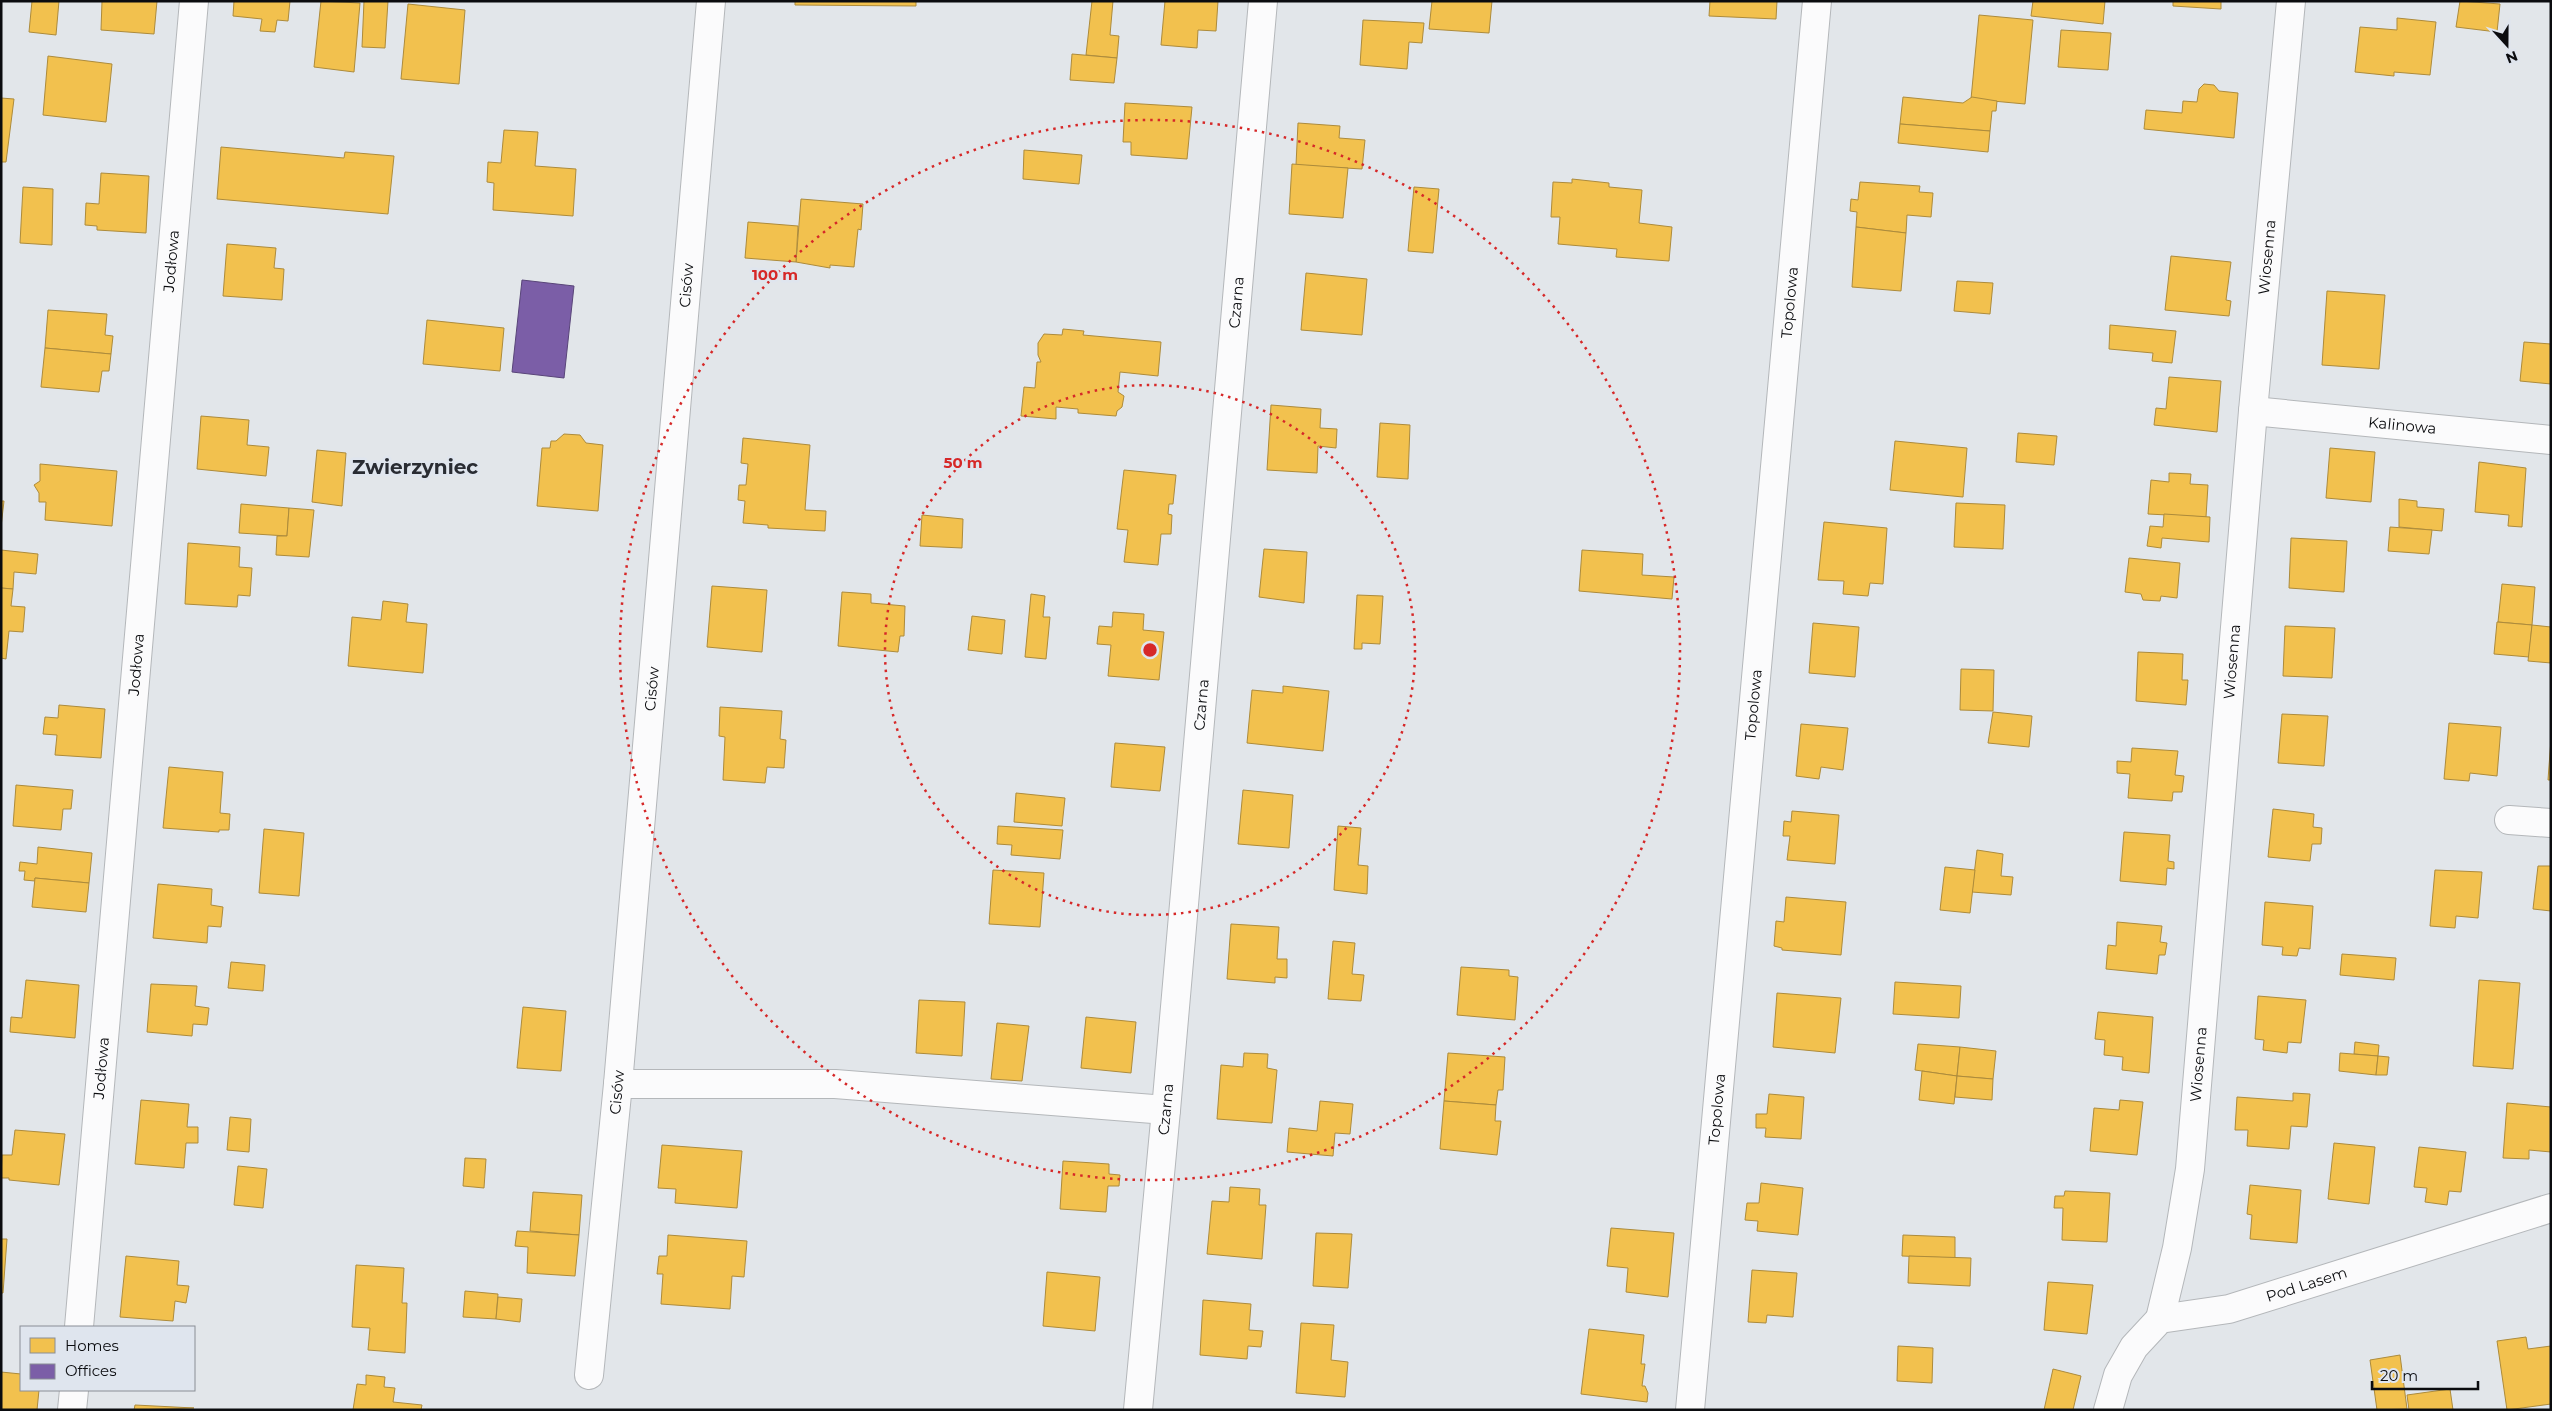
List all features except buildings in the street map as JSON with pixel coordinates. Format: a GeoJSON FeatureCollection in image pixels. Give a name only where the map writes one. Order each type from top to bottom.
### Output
{"type":"FeatureCollection","features":[{"type":"Feature","properties":{"kind":"street","name":"Jodłowa"},"geometry":{"type":"LineString","coordinates":[[79,1326],[194,1]]}},
{"type":"Feature","properties":{"kind":"street","name":"Cisów"},"geometry":{"type":"LineString","coordinates":[[589,1376],[618,1084],[711,1]]}},
{"type":"Feature","properties":{"kind":"street","name":"Czarna"},"geometry":{"type":"LineString","coordinates":[[1138,1410],[1263,1]]}},
{"type":"Feature","properties":{"kind":"street","name":"Topolowa"},"geometry":{"type":"LineString","coordinates":[[1690,1410],[1818,1]]}},
{"type":"Feature","properties":{"kind":"street","name":"Wiosenna"},"geometry":{"type":"LineString","coordinates":[[2160,1319],[2177,1248],[2190,1169],[2254,411],[2291,1]]}},
{"type":"Feature","properties":{"kind":"street","name":"Kalinowa"},"geometry":{"type":"LineString","coordinates":[[2254,411],[2551,440]]}},
{"type":"Feature","properties":{"kind":"street"},"geometry":{"type":"LineString","coordinates":[[2509,820],[2551,823]]}},
{"type":"Feature","properties":{"kind":"street"},"geometry":{"type":"LineString","coordinates":[[618,1084],[835,1084],[1166,1110]]}},
{"type":"Feature","properties":{"kind":"street","name":"Pod Lasem"},"geometry":{"type":"LineString","coordinates":[[2160,1319],[2229,1309],[2551,1208]]}},
{"type":"Feature","properties":{"kind":"street"},"geometry":{"type":"LineString","coordinates":[[2108,1410],[2118,1375],[2134,1347],[2160,1319]]}},
{"type":"Feature","properties":{"kind":"street"},"geometry":{"type":"LineString","coordinates":[[72,1410],[74,1391]]}},
{"type":"Feature","properties":{"kind":"district","name":"Zwierzyniec"},"geometry":{"type":"Point","coordinates":[415,467]}}]}
